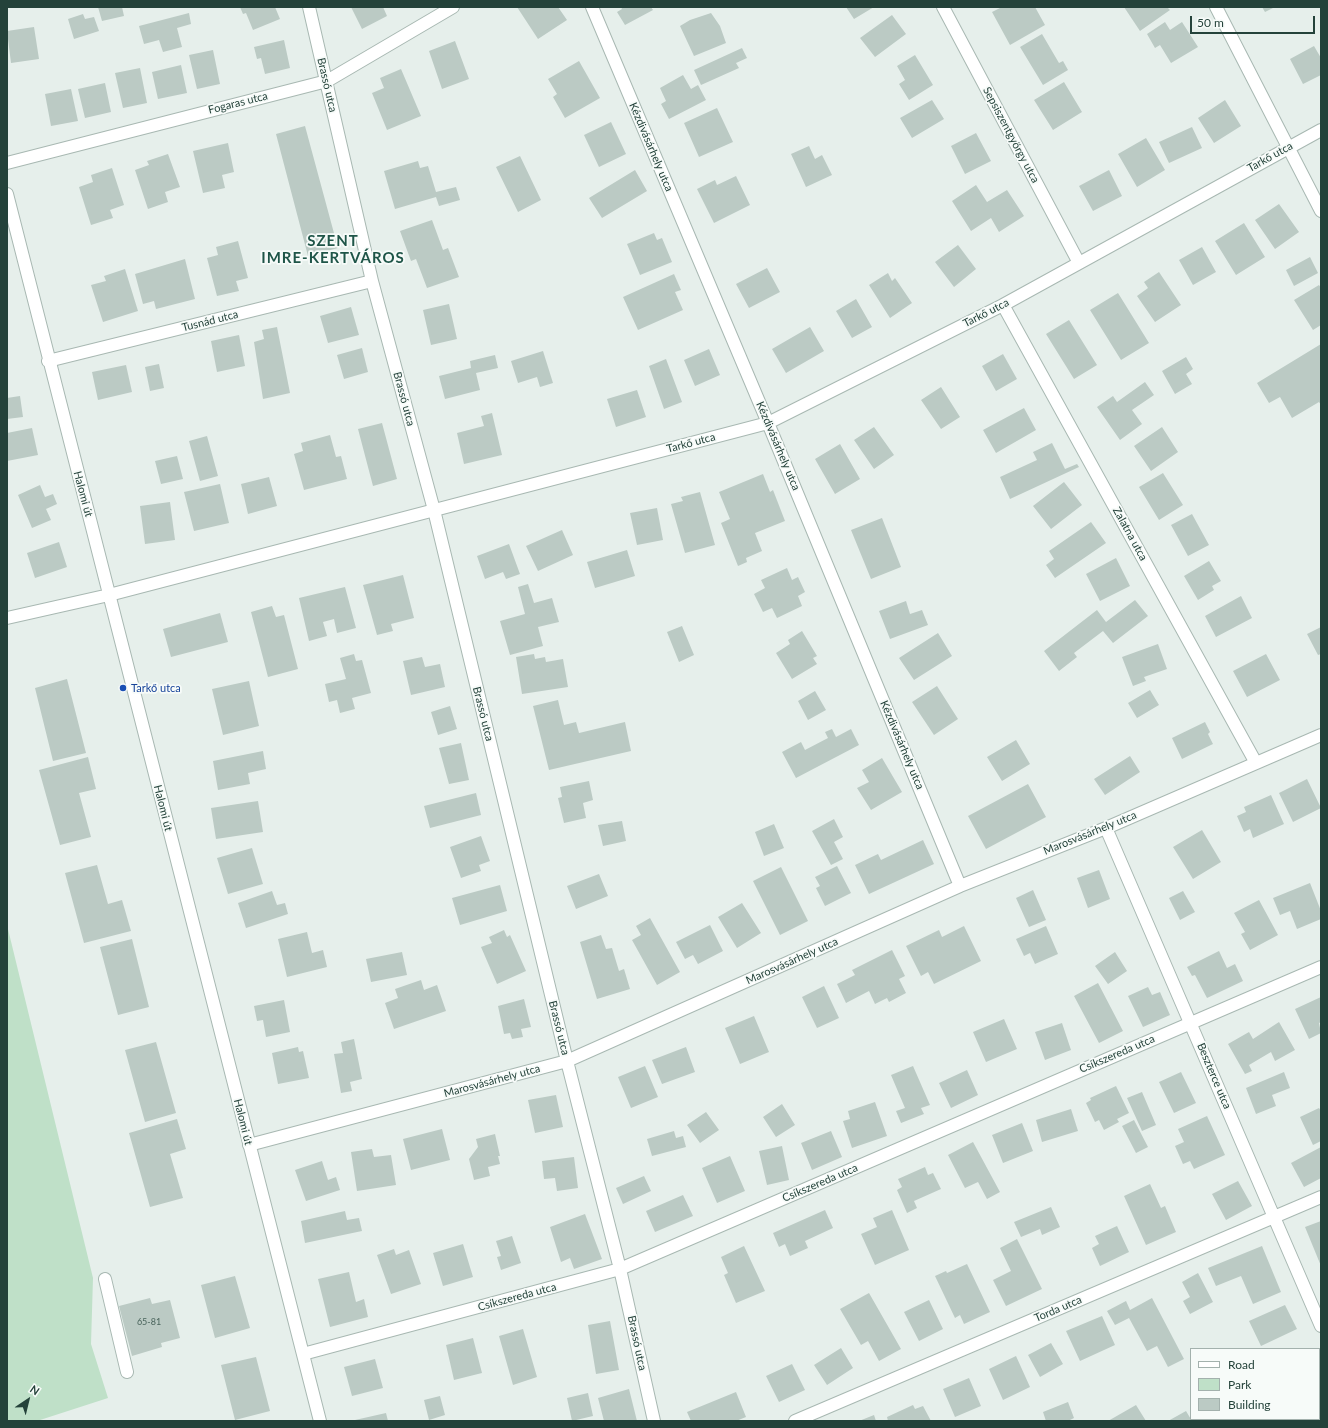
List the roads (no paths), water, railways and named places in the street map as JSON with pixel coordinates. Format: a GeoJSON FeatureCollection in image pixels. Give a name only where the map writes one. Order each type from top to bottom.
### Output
{"type":"FeatureCollection","features":[{"type":"Feature","properties":{"kind":"street","name":"Brassó utca"},"geometry":{"type":"LineString","coordinates":[[309,7],[372,281],[434,510],[567,1061],[620,1269],[654,1421]]}},
{"type":"Feature","properties":{"kind":"street","name":"Fogaras utca"},"geometry":{"type":"LineString","coordinates":[[7,163],[327,80],[453,7]]}},
{"type":"Feature","properties":{"kind":"street","name":"Kézdivásárhely utca"},"geometry":{"type":"LineString","coordinates":[[592,7],[768,423],[960,886]]}},
{"type":"Feature","properties":{"kind":"street","name":"Sepsiszentgyörgy utca"},"geometry":{"type":"LineString","coordinates":[[943,7],[1079,263]]}},
{"type":"Feature","properties":{"kind":"street"},"geometry":{"type":"LineString","coordinates":[[1216,7],[1287,148],[1321,211]]}},
{"type":"Feature","properties":{"kind":"street","name":"Tarkő utca"},"geometry":{"type":"LineString","coordinates":[[7,618],[109,595],[768,423],[1003,305],[1321,130]]}},
{"type":"Feature","properties":{"kind":"street","name":"Halomi út"},"geometry":{"type":"LineString","coordinates":[[7,194],[48,361],[320,1421]]}},
{"type":"Feature","properties":{"kind":"street","name":"Tusnád utca"},"geometry":{"type":"LineString","coordinates":[[48,361],[372,281]]}},
{"type":"Feature","properties":{"kind":"street","name":"Zalatna utca"},"geometry":{"type":"LineString","coordinates":[[1003,305],[1256,763]]}},
{"type":"Feature","properties":{"kind":"street","name":"Marosvásárhely utca"},"geometry":{"type":"LineString","coordinates":[[249,1145],[567,1061],[960,886],[1106,828],[1321,736]]}},
{"type":"Feature","properties":{"kind":"street","name":"Beszterce utca"},"geometry":{"type":"LineString","coordinates":[[1106,828],[1321,1326]]}},
{"type":"Feature","properties":{"kind":"street","name":"Csíkszereda utca"},"geometry":{"type":"LineString","coordinates":[[303,1354],[620,1269],[1321,967]]}},
{"type":"Feature","properties":{"kind":"street","name":"Torda utca"},"geometry":{"type":"LineString","coordinates":[[795,1421],[1321,1197]]}},
{"type":"Feature","properties":{"kind":"street"},"geometry":{"type":"LineString","coordinates":[[105,1279],[127,1372]]}},
{"type":"Feature","properties":{"kind":"place","name":"Tarkő utca"},"geometry":{"type":"Point","coordinates":[123,688]}},
{"type":"Feature","properties":{"kind":"district","name":"SZENT IMRE-KERTVÁROS"},"geometry":{"type":"Point","coordinates":[333,250]}}]}
